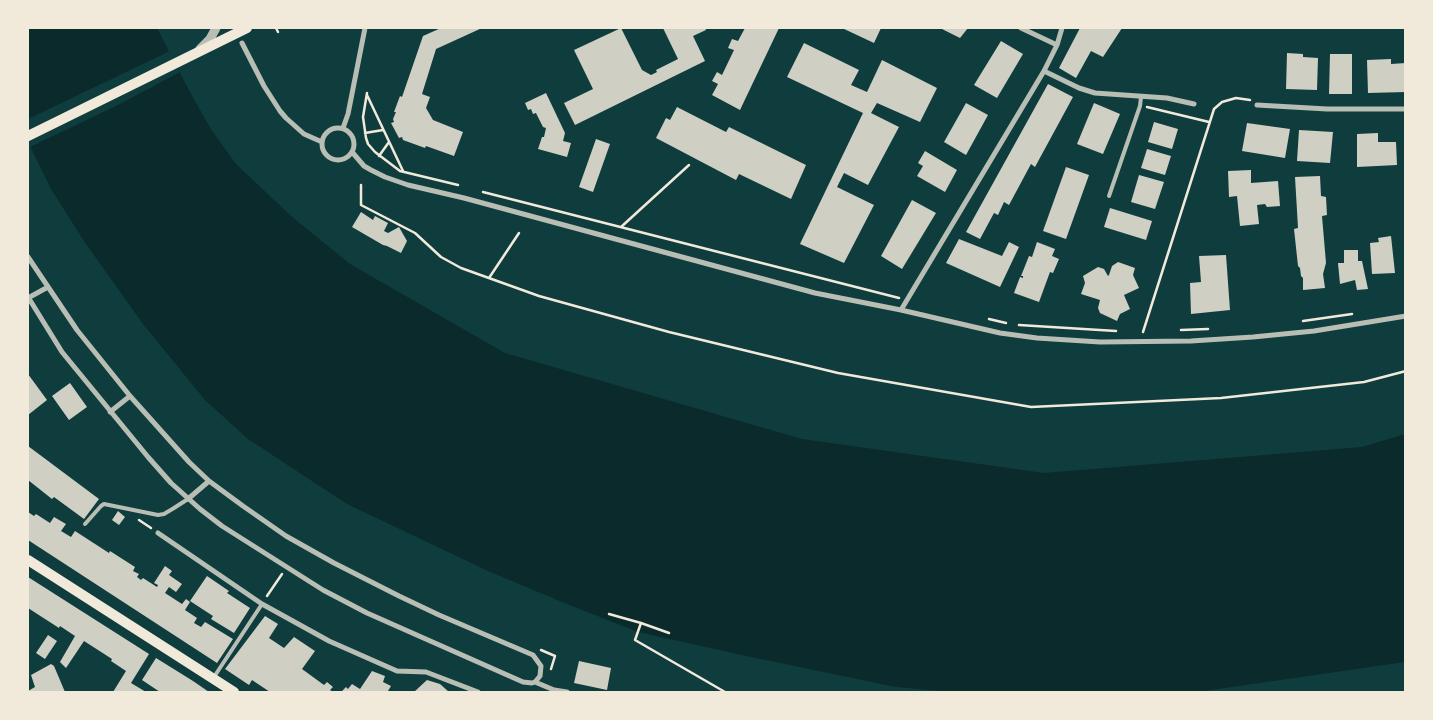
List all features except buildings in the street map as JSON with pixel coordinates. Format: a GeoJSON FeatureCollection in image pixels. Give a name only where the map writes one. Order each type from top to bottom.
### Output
{"type":"FeatureCollection","features":[{"type":"Feature","properties":{"kind":"main road"},"geometry":{"type":"LineString","coordinates":[[28,136],[247,28]]}},
{"type":"Feature","properties":{"kind":"main road"},"geometry":{"type":"LineString","coordinates":[[28,560],[234,692]]}},
{"type":"Feature","properties":{"kind":"street"},"geometry":{"type":"LineString","coordinates":[[198,52],[210,39],[216,28]]}},
{"type":"Feature","properties":{"kind":"street"},"geometry":{"type":"LineString","coordinates":[[343,128],[356,78],[365,28]]}},
{"type":"Feature","properties":{"kind":"street"},"geometry":{"type":"LineString","coordinates":[[1021,28],[1057,44]]}},
{"type":"Feature","properties":{"kind":"street"},"geometry":{"type":"LineString","coordinates":[[901,310],[1044,71],[1057,44],[1062,28]]}},
{"type":"Feature","properties":{"kind":"street"},"geometry":{"type":"LineString","coordinates":[[242,44],[264,86],[280,111],[304,134],[322,142]]}},
{"type":"Feature","properties":{"kind":"street"},"geometry":{"type":"LineString","coordinates":[[1044,71],[1079,88],[1095,93],[1167,98],[1194,104]]}},
{"type":"Feature","properties":{"kind":"street"},"geometry":{"type":"LineString","coordinates":[[1257,105],[1327,109],[1406,108]]}},
{"type":"Feature","properties":{"kind":"street"},"geometry":{"type":"LineString","coordinates":[[338,127],[343,128],[351,133],[354,142],[352,152],[341,160],[332,158],[324,152],[322,142],[329,130],[338,127]]}},
{"type":"Feature","properties":{"kind":"street"},"geometry":{"type":"LineString","coordinates":[[352,152],[364,166],[396,181],[815,293],[901,310],[1000,333],[1037,338],[1100,342],[1191,341],[1314,331],[1406,316]]}},
{"type":"Feature","properties":{"kind":"street"},"geometry":{"type":"LineString","coordinates":[[28,257],[77,330],[130,396],[189,462],[209,481],[286,536],[334,563],[439,615],[533,655],[541,666],[540,676],[535,682]]}},
{"type":"Feature","properties":{"kind":"street"},"geometry":{"type":"LineString","coordinates":[[48,287],[28,298],[62,352],[171,483],[222,526],[286,568],[367,613],[523,682],[535,682],[545,687],[567,692]]}},
{"type":"Feature","properties":{"kind":"street"},"geometry":{"type":"LineString","coordinates":[[110,412],[130,396]]}},
{"type":"Feature","properties":{"kind":"street"},"geometry":{"type":"LineString","coordinates":[[188,498],[209,481]]}},
{"type":"Feature","properties":{"kind":"street"},"geometry":{"type":"LineString","coordinates":[[158,534],[262,604],[329,640],[397,671],[426,672],[478,692]]}},
{"type":"Feature","properties":{"kind":"lane"},"geometry":{"type":"LineString","coordinates":[[1109,196],[1140,106],[1141,96]]}},
{"type":"Feature","properties":{"kind":"lane"},"geometry":{"type":"LineString","coordinates":[[85,524],[104,504],[158,515],[164,514],[188,498]]}},
{"type":"Feature","properties":{"kind":"lane"},"geometry":{"type":"LineString","coordinates":[[213,679],[262,604]]}},
{"type":"Feature","properties":{"kind":"path"},"geometry":{"type":"LineString","coordinates":[[276,28],[278,32]]}},
{"type":"Feature","properties":{"kind":"path"},"geometry":{"type":"LineString","coordinates":[[403,171],[367,93],[363,117],[365,133],[368,144],[379,156],[403,171],[458,186]]}},
{"type":"Feature","properties":{"kind":"path"},"geometry":{"type":"LineString","coordinates":[[1134,332],[1143,332],[1214,109],[1222,102],[1236,98],[1245,98],[1257,105]]}},
{"type":"Feature","properties":{"kind":"path"},"geometry":{"type":"LineString","coordinates":[[1140,106],[1209,122]]}},
{"type":"Feature","properties":{"kind":"path"},"geometry":{"type":"LineString","coordinates":[[365,133],[384,130]]}},
{"type":"Feature","properties":{"kind":"path"},"geometry":{"type":"LineString","coordinates":[[379,156],[389,142]]}},
{"type":"Feature","properties":{"kind":"path"},"geometry":{"type":"LineString","coordinates":[[608,237],[689,165]]}},
{"type":"Feature","properties":{"kind":"path"},"geometry":{"type":"LineString","coordinates":[[361,185],[361,205],[415,233],[441,257],[461,268],[539,296],[669,332],[838,373],[1031,407],[1222,398],[1364,382],[1406,371]]}},
{"type":"Feature","properties":{"kind":"path"},"geometry":{"type":"LineString","coordinates":[[477,190],[907,300]]}},
{"type":"Feature","properties":{"kind":"path"},"geometry":{"type":"LineString","coordinates":[[489,278],[519,232]]}},
{"type":"Feature","properties":{"kind":"path"},"geometry":{"type":"LineString","coordinates":[[1294,322],[1359,313]]}},
{"type":"Feature","properties":{"kind":"path"},"geometry":{"type":"LineString","coordinates":[[982,318],[1009,324]]}},
{"type":"Feature","properties":{"kind":"path"},"geometry":{"type":"LineString","coordinates":[[1017,324],[1117,331]]}},
{"type":"Feature","properties":{"kind":"path"},"geometry":{"type":"LineString","coordinates":[[1178,330],[1215,329]]}},
{"type":"Feature","properties":{"kind":"path"},"geometry":{"type":"LineString","coordinates":[[272,588],[286,568]]}},
{"type":"Feature","properties":{"kind":"path"},"geometry":{"type":"LineString","coordinates":[[609,614],[641,623],[669,634]]}},
{"type":"Feature","properties":{"kind":"path"},"geometry":{"type":"LineString","coordinates":[[641,623],[635,640],[725,692]]}},
{"type":"Feature","properties":{"kind":"path"},"geometry":{"type":"LineString","coordinates":[[537,648],[555,656],[545,687]]}},
{"type":"Feature","properties":{"kind":"water"},"geometry":{"type":"Polygon","coordinates":[[[28,28],[157,28],[212,131],[236,164],[291,216],[350,264],[505,353],[802,439],[1044,473],[1362,447],[1405,434],[1405,662],[1197,692],[953,692],[896,687],[638,632],[488,571],[347,504],[248,439],[205,400],[143,324],[84,241],[51,189],[28,142],[28,28]]]}},
{"type":"Feature","properties":{"kind":"pier"},"geometry":{"type":"Polygon","coordinates":[[[172,50],[182,71],[118,105],[28,148],[28,119],[172,50]]]}}]}
